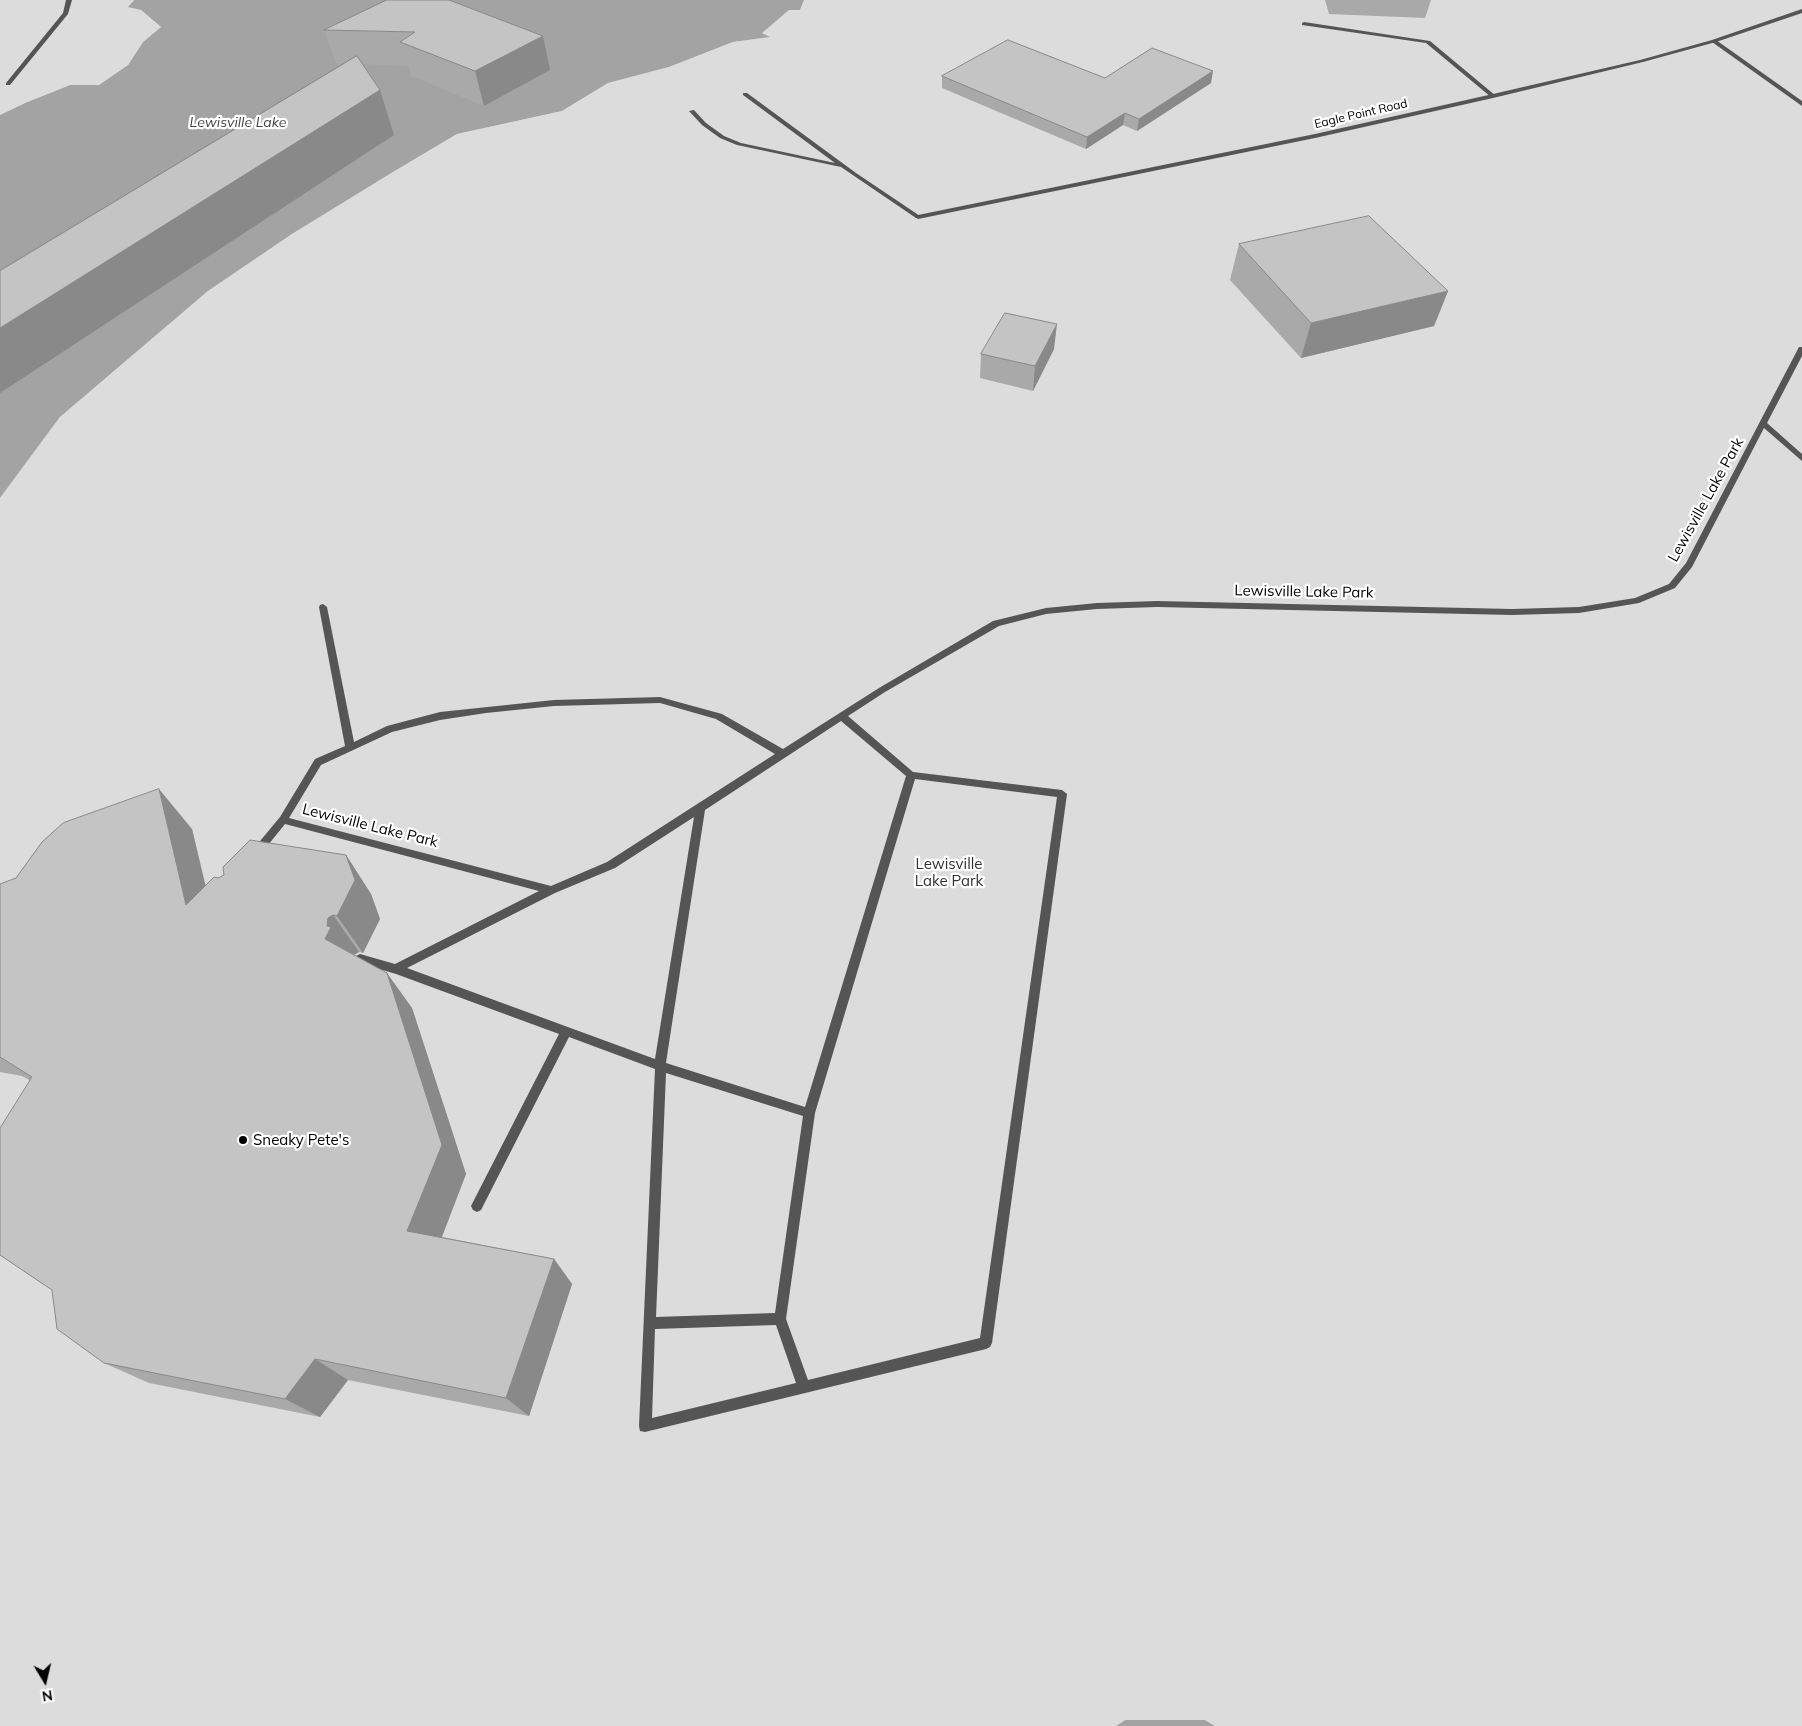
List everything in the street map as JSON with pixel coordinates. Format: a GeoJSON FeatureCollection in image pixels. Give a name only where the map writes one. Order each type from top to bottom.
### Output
{"type":"FeatureCollection","features":[{"type":"Feature","properties":{"kind":"street"},"geometry":{"type":"LineString","coordinates":[[8,84],[66,13],[69,0]]}},
{"type":"Feature","properties":{"kind":"street","name":"Eagle Point Road"},"geometry":{"type":"LineString","coordinates":[[845,167],[918,217],[1315,136],[1493,96],[1641,61],[1714,41],[1802,11]]}},
{"type":"Feature","properties":{"kind":"street"},"geometry":{"type":"LineString","coordinates":[[1304,24],[1428,42],[1493,96]]}},
{"type":"Feature","properties":{"kind":"street"},"geometry":{"type":"LineString","coordinates":[[1714,41],[1802,104]]}},
{"type":"Feature","properties":{"kind":"street"},"geometry":{"type":"LineString","coordinates":[[745,94],[845,167]]}},
{"type":"Feature","properties":{"kind":"street"},"geometry":{"type":"LineString","coordinates":[[692,111],[704,124],[722,137],[739,144],[845,167]]}},
{"type":"Feature","properties":{"kind":"street","name":"Lewisville Lake Park"},"geometry":{"type":"LineString","coordinates":[[783,754],[719,716],[660,700],[554,703],[440,716],[390,729],[318,762],[283,820],[551,890],[611,865],[842,716],[996,622],[1046,611],[1097,606],[1157,604],[1512,612],[1579,610],[1636,601],[1672,586],[1689,565],[1802,349]]}},
{"type":"Feature","properties":{"kind":"street"},"geometry":{"type":"LineString","coordinates":[[1764,424],[1802,458]]}},
{"type":"Feature","properties":{"kind":"street"},"geometry":{"type":"LineString","coordinates":[[324,607],[350,747]]}},
{"type":"Feature","properties":{"kind":"street"},"geometry":{"type":"LineString","coordinates":[[700,808],[661,1066],[645,1426],[986,1343],[1062,794],[911,775],[842,716]]}},
{"type":"Feature","properties":{"kind":"street"},"geometry":{"type":"LineString","coordinates":[[804,1388],[780,1318],[809,1113],[911,775]]}},
{"type":"Feature","properties":{"kind":"street"},"geometry":{"type":"LineString","coordinates":[[251,860],[283,820]]}},
{"type":"Feature","properties":{"kind":"street"},"geometry":{"type":"LineString","coordinates":[[396,969],[551,890]]}},
{"type":"Feature","properties":{"kind":"street"},"geometry":{"type":"LineString","coordinates":[[360,959],[396,969],[661,1066],[809,1113]]}},
{"type":"Feature","properties":{"kind":"street"},"geometry":{"type":"LineString","coordinates":[[476,1206],[566,1032]]}},
{"type":"Feature","properties":{"kind":"street"},"geometry":{"type":"LineString","coordinates":[[650,1322],[780,1318]]}},
{"type":"Feature","properties":{"kind":"green space"},"geometry":{"type":"Polygon","coordinates":[[[0,0],[134,0],[129,6],[141,10],[161,27],[143,42],[128,65],[99,85],[70,85],[0,115],[0,0]]]}},
{"type":"Feature","properties":{"kind":"green space","name":"Lewisville Lake Park"},"geometry":{"type":"Polygon","coordinates":[[[804,0],[1802,0],[1802,1726],[1215,1726],[1205,1720],[1125,1720],[1116,1726],[0,1726],[0,498],[60,417],[208,291],[292,234],[457,134],[562,111],[608,83],[669,67],[733,42],[769,37],[761,33],[789,10],[800,10],[804,0]]]}},
{"type":"Feature","properties":{"kind":"water","name":"Lewisville Lake"},"geometry":{"type":"Polygon","coordinates":[[[134,0],[804,0],[800,10],[789,10],[762,33],[770,37],[733,42],[669,67],[608,83],[562,111],[457,134],[292,234],[208,291],[60,417],[0,498],[0,115],[70,85],[99,85],[128,65],[143,42],[161,27],[141,10],[128,7],[134,0]]]}},
{"type":"Feature","properties":{"kind":"water"},"geometry":{"type":"Polygon","coordinates":[[[1125,1720],[1205,1720],[1215,1726],[1116,1726],[1125,1720]]]}},
{"type":"Feature","properties":{"kind":"building"},"geometry":{"type":"Polygon","coordinates":[[[387,0],[449,0],[543,36],[475,71],[400,42],[415,32],[324,30],[387,0]]]}},
{"type":"Feature","properties":{"kind":"building"},"geometry":{"type":"Polygon","coordinates":[[[1008,40],[1105,78],[1152,48],[1213,71],[1139,119],[1125,113],[1087,137],[942,76],[1008,40]]]}},
{"type":"Feature","properties":{"kind":"building"},"geometry":{"type":"Polygon","coordinates":[[[357,56],[380,90],[0,328],[0,271],[357,56]]]}},
{"type":"Feature","properties":{"kind":"building"},"geometry":{"type":"Polygon","coordinates":[[[1369,216],[1448,291],[1311,323],[1239,244],[1369,216]]]}},
{"type":"Feature","properties":{"kind":"building"},"geometry":{"type":"Polygon","coordinates":[[[1005,313],[1057,324],[1035,366],[981,354],[1005,313]]]}},
{"type":"Feature","properties":{"kind":"building"},"geometry":{"type":"Polygon","coordinates":[[[159,789],[186,905],[214,877],[218,878],[224,875],[223,867],[250,840],[346,855],[355,880],[337,916],[333,915],[328,918],[327,926],[331,927],[325,939],[387,973],[442,1145],[407,1231],[554,1259],[506,1398],[315,1359],[285,1399],[104,1363],[57,1329],[52,1290],[0,1255],[0,1128],[32,1077],[0,1057],[0,884],[16,878],[42,842],[63,823],[159,789]]]}},
{"type":"Feature","properties":{"kind":"place","name":"Sneaky Pete's"},"geometry":{"type":"Point","coordinates":[243,1140]}}]}
